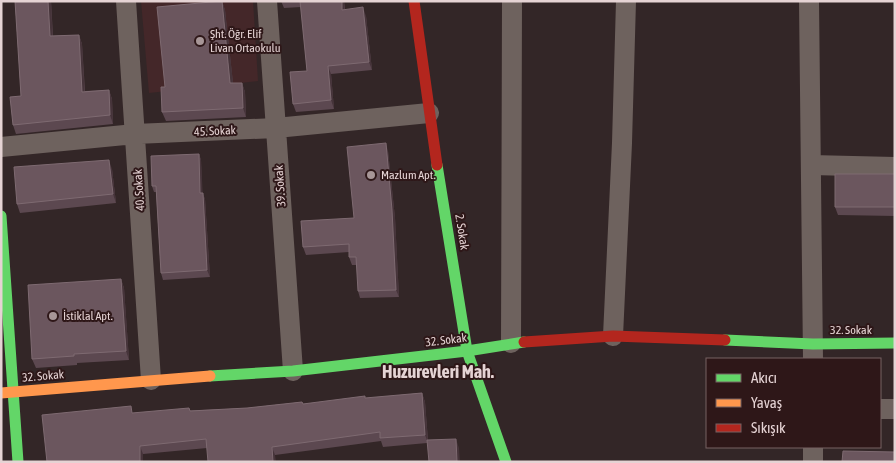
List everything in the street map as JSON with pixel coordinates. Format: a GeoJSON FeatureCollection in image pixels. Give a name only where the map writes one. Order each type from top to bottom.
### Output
{"type":"FeatureCollection","features":[{"type":"Feature","properties":{"kind":"street","name":"40. Sokak"},"geometry":{"type":"LineString","coordinates":[[126,1],[151,380]]}},
{"type":"Feature","properties":{"kind":"street","name":"39. Sokak"},"geometry":{"type":"LineString","coordinates":[[268,1],[293,370]]}},
{"type":"Feature","properties":{"kind":"street","name":"2. Sokak"},"geometry":{"type":"LineString","coordinates":[[414,1],[429,113],[467,351],[506,462]]}},
{"type":"Feature","properties":{"kind":"street"},"geometry":{"type":"LineString","coordinates":[[511,343],[512,1]]}},
{"type":"Feature","properties":{"kind":"street"},"geometry":{"type":"LineString","coordinates":[[613,336],[622,143],[626,1]]}},
{"type":"Feature","properties":{"kind":"street"},"geometry":{"type":"LineString","coordinates":[[809,1],[813,351]]}},
{"type":"Feature","properties":{"kind":"street","name":"45. Sokak"},"geometry":{"type":"LineString","coordinates":[[1,147],[135,134],[276,128],[429,113]]}},
{"type":"Feature","properties":{"kind":"street"},"geometry":{"type":"LineString","coordinates":[[811,165],[895,166]]}},
{"type":"Feature","properties":{"kind":"street"},"geometry":{"type":"LineString","coordinates":[[1,216],[18,462]]}},
{"type":"Feature","properties":{"kind":"street","name":"32. Sokak"},"geometry":{"type":"LineString","coordinates":[[1,393],[293,370],[467,351],[511,343],[613,336],[813,351],[895,343]]}},
{"type":"Feature","properties":{"kind":"street"},"geometry":{"type":"LineString","coordinates":[[881,409],[895,409]]}},
{"type":"Feature","properties":{"kind":"street"},"geometry":{"type":"LineString","coordinates":[[813,448],[813,462]]}},
{"type":"Feature","properties":{"kind":"shaded area","name":"Şht. Öğr. Elif Livan Ortaokulu"},"geometry":{"type":"Polygon","coordinates":[[[141,1],[253,1],[258,81],[149,93],[141,1]]]}},
{"type":"Feature","properties":{"kind":"building"},"geometry":{"type":"Polygon","coordinates":[[[15,1],[48,1],[50,36],[79,35],[82,92],[109,90],[110,115],[13,125],[10,97],[21,96],[15,1]]]}},
{"type":"Feature","properties":{"kind":"building"},"geometry":{"type":"Polygon","coordinates":[[[222,1],[230,83],[242,83],[243,108],[162,112],[161,87],[165,87],[157,7],[222,1]]]}},
{"type":"Feature","properties":{"kind":"building"},"geometry":{"type":"Polygon","coordinates":[[[300,1],[342,1],[342,10],[363,7],[369,62],[328,66],[331,100],[293,104],[290,72],[307,71],[300,1]]]}},
{"type":"Feature","properties":{"kind":"building"},"geometry":{"type":"Polygon","coordinates":[[[386,143],[396,290],[358,291],[356,257],[349,257],[349,244],[303,247],[301,221],[354,218],[347,147],[386,143]]]}},
{"type":"Feature","properties":{"kind":"building"},"geometry":{"type":"Polygon","coordinates":[[[199,154],[200,193],[203,193],[207,270],[161,273],[156,186],[152,186],[151,156],[199,154]]]}},
{"type":"Feature","properties":{"kind":"building"},"geometry":{"type":"Polygon","coordinates":[[[109,160],[113,194],[17,204],[14,167],[109,160]]]}},
{"type":"Feature","properties":{"kind":"building"},"geometry":{"type":"Polygon","coordinates":[[[835,174],[895,174],[895,207],[835,207],[835,174]]]}},
{"type":"Feature","properties":{"kind":"building"},"geometry":{"type":"Polygon","coordinates":[[[121,279],[126,351],[32,359],[28,285],[121,279]]]}},
{"type":"Feature","properties":{"kind":"building"},"geometry":{"type":"Polygon","coordinates":[[[422,393],[425,435],[380,438],[380,432],[272,447],[273,462],[208,462],[206,439],[140,446],[140,462],[47,462],[42,415],[131,406],[132,413],[189,408],[190,411],[247,408],[302,402],[303,404],[365,396],[365,398],[422,393]]]}},
{"type":"Feature","properties":{"kind":"building"},"geometry":{"type":"Polygon","coordinates":[[[456,439],[457,462],[429,462],[427,440],[456,439]]]}},
{"type":"Feature","properties":{"kind":"building"},"geometry":{"type":"Polygon","coordinates":[[[843,451],[895,452],[895,462],[842,462],[843,451]]]}},
{"type":"Feature","properties":{"kind":"traffic: fast"},"geometry":{"type":"LineString","coordinates":[[437,165],[467,351],[506,462]]}},
{"type":"Feature","properties":{"kind":"traffic: fast"},"geometry":{"type":"LineString","coordinates":[[1,216],[18,462]]}},
{"type":"Feature","properties":{"kind":"traffic: fast"},"geometry":{"type":"LineString","coordinates":[[725,340],[813,344],[895,343]]}},
{"type":"Feature","properties":{"kind":"traffic: fast"},"geometry":{"type":"LineString","coordinates":[[210,376],[293,371],[467,351],[524,342]]}},
{"type":"Feature","properties":{"kind":"traffic: slow"},"geometry":{"type":"LineString","coordinates":[[1,393],[210,376]]}},
{"type":"Feature","properties":{"kind":"traffic: jam"},"geometry":{"type":"LineString","coordinates":[[414,1],[437,165]]}},
{"type":"Feature","properties":{"kind":"traffic: jam"},"geometry":{"type":"LineString","coordinates":[[524,342],[613,336],[725,340]]}},
{"type":"Feature","properties":{"kind":"place","name":"Şht. Öğr. Elif Livan Ortaokulu"},"geometry":{"type":"Point","coordinates":[200,41]}},
{"type":"Feature","properties":{"kind":"place","name":"Mazlum Apt."},"geometry":{"type":"Point","coordinates":[371,175]}},
{"type":"Feature","properties":{"kind":"place","name":"İstiklal Apt."},"geometry":{"type":"Point","coordinates":[53,316]}},
{"type":"Feature","properties":{"kind":"district","name":"Huzurevleri Mah."},"geometry":{"type":"Point","coordinates":[438,372]}}]}
